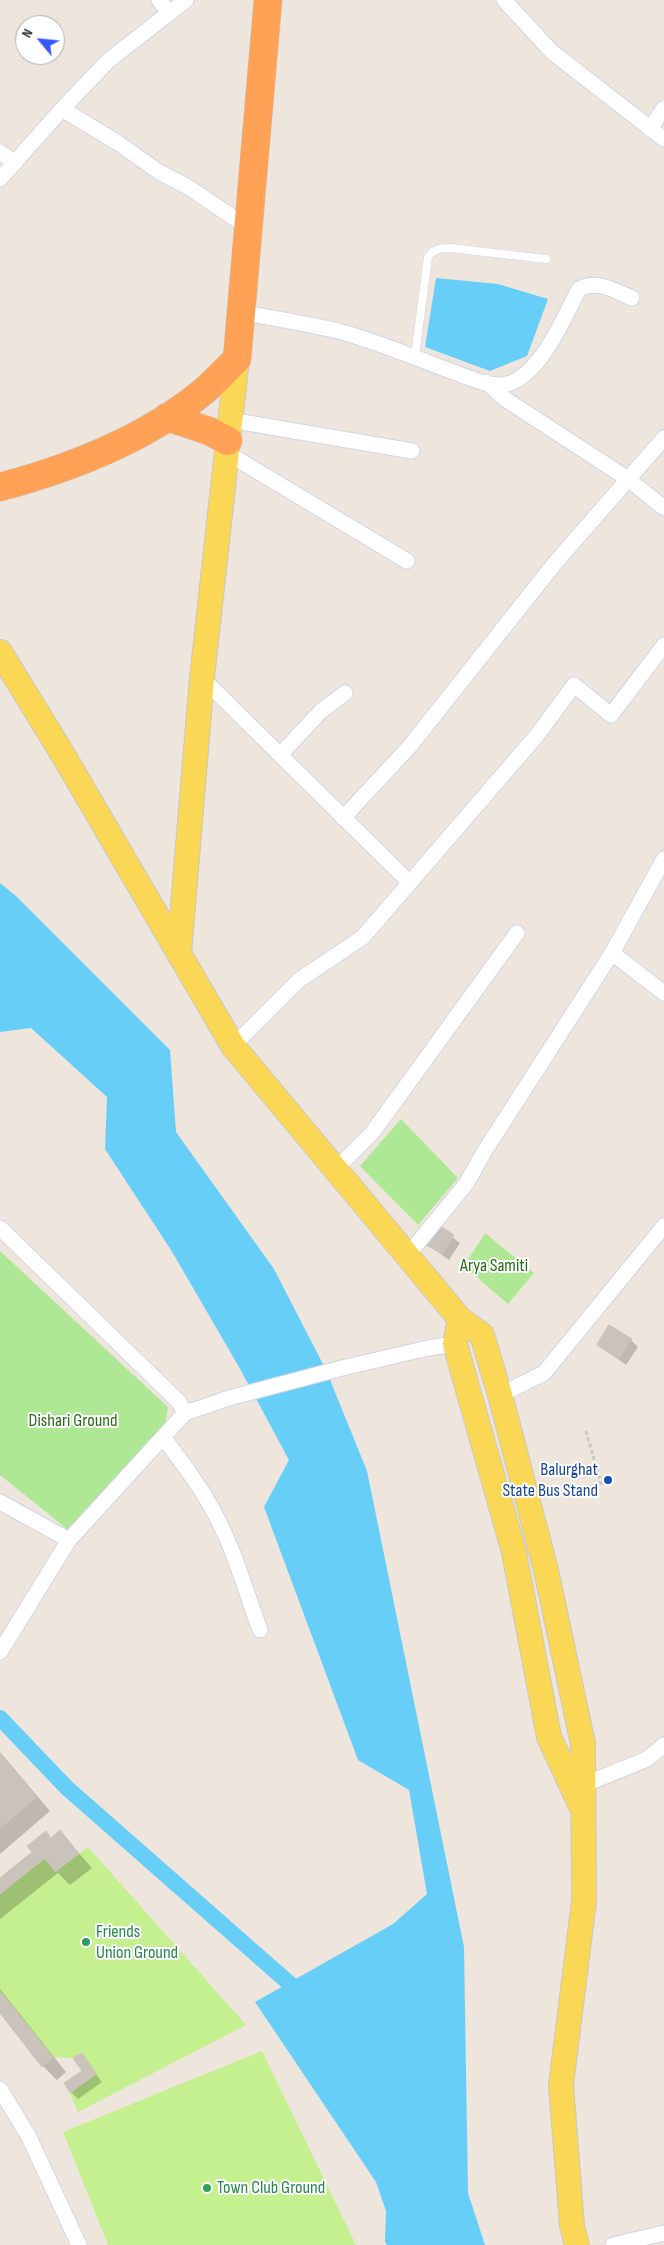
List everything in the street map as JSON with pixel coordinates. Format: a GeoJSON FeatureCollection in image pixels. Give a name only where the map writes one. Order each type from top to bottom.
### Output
{"type":"FeatureCollection","features":[{"type":"Feature","properties":{"kind":"highway"},"geometry":{"type":"LineString","coordinates":[[0,487],[103,452],[167,417],[205,390],[237,359],[268,0]]}},
{"type":"Feature","properties":{"kind":"highway"},"geometry":{"type":"LineString","coordinates":[[167,417],[229,438]]}},
{"type":"Feature","properties":{"kind":"main road"},"geometry":{"type":"LineString","coordinates":[[179,954],[202,678],[237,359]]}},
{"type":"Feature","properties":{"kind":"main road"},"geometry":{"type":"LineString","coordinates":[[0,652],[62,753],[233,1046],[460,1319],[482,1335],[500,1395],[546,1570],[581,1734],[584,1901],[561,2085],[572,2226],[576,2245]]}},
{"type":"Feature","properties":{"kind":"main road"},"geometry":{"type":"LineString","coordinates":[[460,1319],[454,1344],[514,1552],[549,1737],[583,1813]]}},
{"type":"Feature","properties":{"kind":"street"},"geometry":{"type":"LineString","coordinates":[[159,0],[169,13]]}},
{"type":"Feature","properties":{"kind":"street"},"geometry":{"type":"LineString","coordinates":[[0,179],[62,109],[109,60],[186,0]]}},
{"type":"Feature","properties":{"kind":"street"},"geometry":{"type":"LineString","coordinates":[[504,0],[552,52],[664,139]]}},
{"type":"Feature","properties":{"kind":"street"},"geometry":{"type":"LineString","coordinates":[[650,129],[664,108]]}},
{"type":"Feature","properties":{"kind":"street"},"geometry":{"type":"LineString","coordinates":[[62,109],[118,143],[159,172],[188,187],[249,228]]}},
{"type":"Feature","properties":{"kind":"street"},"geometry":{"type":"LineString","coordinates":[[0,152],[15,163]]}},
{"type":"Feature","properties":{"kind":"street"},"geometry":{"type":"LineString","coordinates":[[241,312],[341,332],[496,385],[508,384],[531,368],[551,344],[579,289],[597,284],[632,298]]}},
{"type":"Feature","properties":{"kind":"street"},"geometry":{"type":"LineString","coordinates":[[486,382],[506,399],[628,479],[664,508]]}},
{"type":"Feature","properties":{"kind":"street"},"geometry":{"type":"LineString","coordinates":[[229,438],[412,451]]}},
{"type":"Feature","properties":{"kind":"street"},"geometry":{"type":"LineString","coordinates":[[229,438],[407,561]]}},
{"type":"Feature","properties":{"kind":"street"},"geometry":{"type":"LineString","coordinates":[[343,818],[410,746],[555,563],[664,438]]}},
{"type":"Feature","properties":{"kind":"street"},"geometry":{"type":"LineString","coordinates":[[233,1046],[299,980],[363,937],[538,734],[574,685],[611,715],[664,645]]}},
{"type":"Feature","properties":{"kind":"street"},"geometry":{"type":"LineString","coordinates":[[202,678],[409,882]]}},
{"type":"Feature","properties":{"kind":"street"},"geometry":{"type":"LineString","coordinates":[[280,755],[321,711],[345,693]]}},
{"type":"Feature","properties":{"kind":"street"},"geometry":{"type":"LineString","coordinates":[[408,1256],[466,1184],[484,1152],[612,953],[664,859]]}},
{"type":"Feature","properties":{"kind":"street"},"geometry":{"type":"LineString","coordinates":[[335,1170],[372,1133],[517,933]]}},
{"type":"Feature","properties":{"kind":"street"},"geometry":{"type":"LineString","coordinates":[[612,953],[664,993]]}},
{"type":"Feature","properties":{"kind":"street"},"geometry":{"type":"LineString","coordinates":[[500,1395],[544,1373],[664,1226]]}},
{"type":"Feature","properties":{"kind":"street"},"geometry":{"type":"LineString","coordinates":[[0,1228],[178,1402],[185,1412]]}},
{"type":"Feature","properties":{"kind":"street"},"geometry":{"type":"LineString","coordinates":[[0,1652],[69,1540],[185,1412],[342,1368],[428,1348],[454,1344]]}},
{"type":"Feature","properties":{"kind":"street"},"geometry":{"type":"LineString","coordinates":[[163,1437],[200,1488],[216,1515],[227,1538],[260,1630]]}},
{"type":"Feature","properties":{"kind":"street"},"geometry":{"type":"LineString","coordinates":[[0,1502],[69,1540]]}},
{"type":"Feature","properties":{"kind":"street"},"geometry":{"type":"LineString","coordinates":[[583,1785],[648,1759],[664,1745]]}},
{"type":"Feature","properties":{"kind":"street"},"geometry":{"type":"LineString","coordinates":[[0,2089],[29,2137],[78,2245]]}},
{"type":"Feature","properties":{"kind":"street"},"geometry":{"type":"LineString","coordinates":[[612,2245],[664,2233]]}},
{"type":"Feature","properties":{"kind":"lane"},"geometry":{"type":"LineString","coordinates":[[415,356],[428,257],[432,252],[438,248],[450,248],[546,259]]}},
{"type":"Feature","properties":{"kind":"path"},"geometry":{"type":"LineString","coordinates":[[586,1431],[602,1487]]}},
{"type":"Feature","properties":{"kind":"green space"},"geometry":{"type":"Polygon","coordinates":[[[401,1119],[458,1178],[418,1225],[360,1166],[401,1119]]]}},
{"type":"Feature","properties":{"kind":"green space","name":"Arya Samiti"},"geometry":{"type":"Polygon","coordinates":[[[485,1233],[534,1273],[508,1304],[464,1266],[485,1233]]]}},
{"type":"Feature","properties":{"kind":"green space","name":"Dishari Ground"},"geometry":{"type":"Polygon","coordinates":[[[0,1251],[168,1407],[164,1431],[72,1533],[0,1475],[0,1251]]]}},
{"type":"Feature","properties":{"kind":"green space","name":"Friends Union Ground"},"geometry":{"type":"Polygon","coordinates":[[[88,1847],[246,2025],[78,2112],[70,2093],[96,2074],[82,2053],[73,2058],[53,2057],[0,1991],[0,1894],[45,1858],[55,1871],[88,1847]]]}},
{"type":"Feature","properties":{"kind":"green space","name":"Town Club Ground"},"geometry":{"type":"Polygon","coordinates":[[[262,2051],[356,2245],[108,2245],[63,2132],[262,2051]]]}},
{"type":"Feature","properties":{"kind":"water"},"geometry":{"type":"Polygon","coordinates":[[[436,278],[498,284],[548,299],[527,356],[490,371],[425,347],[436,278]]]}},
{"type":"Feature","properties":{"kind":"water"},"geometry":{"type":"Polygon","coordinates":[[[0,883],[16,896],[170,1050],[176,1132],[274,1269],[326,1370],[367,1471],[464,1947],[468,2193],[485,2245],[387,2245],[385,2242],[386,2211],[376,2182],[255,2002],[393,1924],[427,1894],[409,1790],[358,1760],[264,1507],[289,1460],[239,1367],[171,1250],[105,1149],[107,1097],[31,1028],[0,1032],[0,883]]]}},
{"type":"Feature","properties":{"kind":"building","name":"Arya Samiti"},"geometry":{"type":"Polygon","coordinates":[[[440,1226],[454,1235],[442,1254],[425,1244],[440,1226]]]}},
{"type":"Feature","properties":{"kind":"building"},"geometry":{"type":"Polygon","coordinates":[[[609,1325],[632,1339],[619,1359],[597,1345],[609,1325]]]}},
{"type":"Feature","properties":{"kind":"building"},"geometry":{"type":"Polygon","coordinates":[[[0,1753],[37,1797],[0,1828],[0,1753]]]}},
{"type":"Feature","properties":{"kind":"building"},"geometry":{"type":"Polygon","coordinates":[[[60,1830],[79,1854],[55,1872],[45,1858],[0,1894],[0,1878],[32,1852],[27,1846],[46,1831],[51,1838],[60,1830]]]}},
{"type":"Feature","properties":{"kind":"building"},"geometry":{"type":"Polygon","coordinates":[[[0,1991],[53,2057],[42,2067],[0,2013],[0,1991]]]}},
{"type":"Feature","properties":{"kind":"building"},"geometry":{"type":"Polygon","coordinates":[[[82,2053],[96,2074],[70,2093],[64,2083],[82,2071],[73,2058],[82,2053]]]}},
{"type":"Feature","properties":{"kind":"waterway"},"geometry":{"type":"LineString","coordinates":[[0,1718],[67,1788],[306,1998]]}},
{"type":"Feature","properties":{"kind":"place","name":"Balurghat State Bus Stand"},"geometry":{"type":"Point","coordinates":[608,1480]}},
{"type":"Feature","properties":{"kind":"place","name":"Friends Union Ground"},"geometry":{"type":"Point","coordinates":[86,1942]}},
{"type":"Feature","properties":{"kind":"place","name":"Town Club Ground"},"geometry":{"type":"Point","coordinates":[207,2188]}}]}
